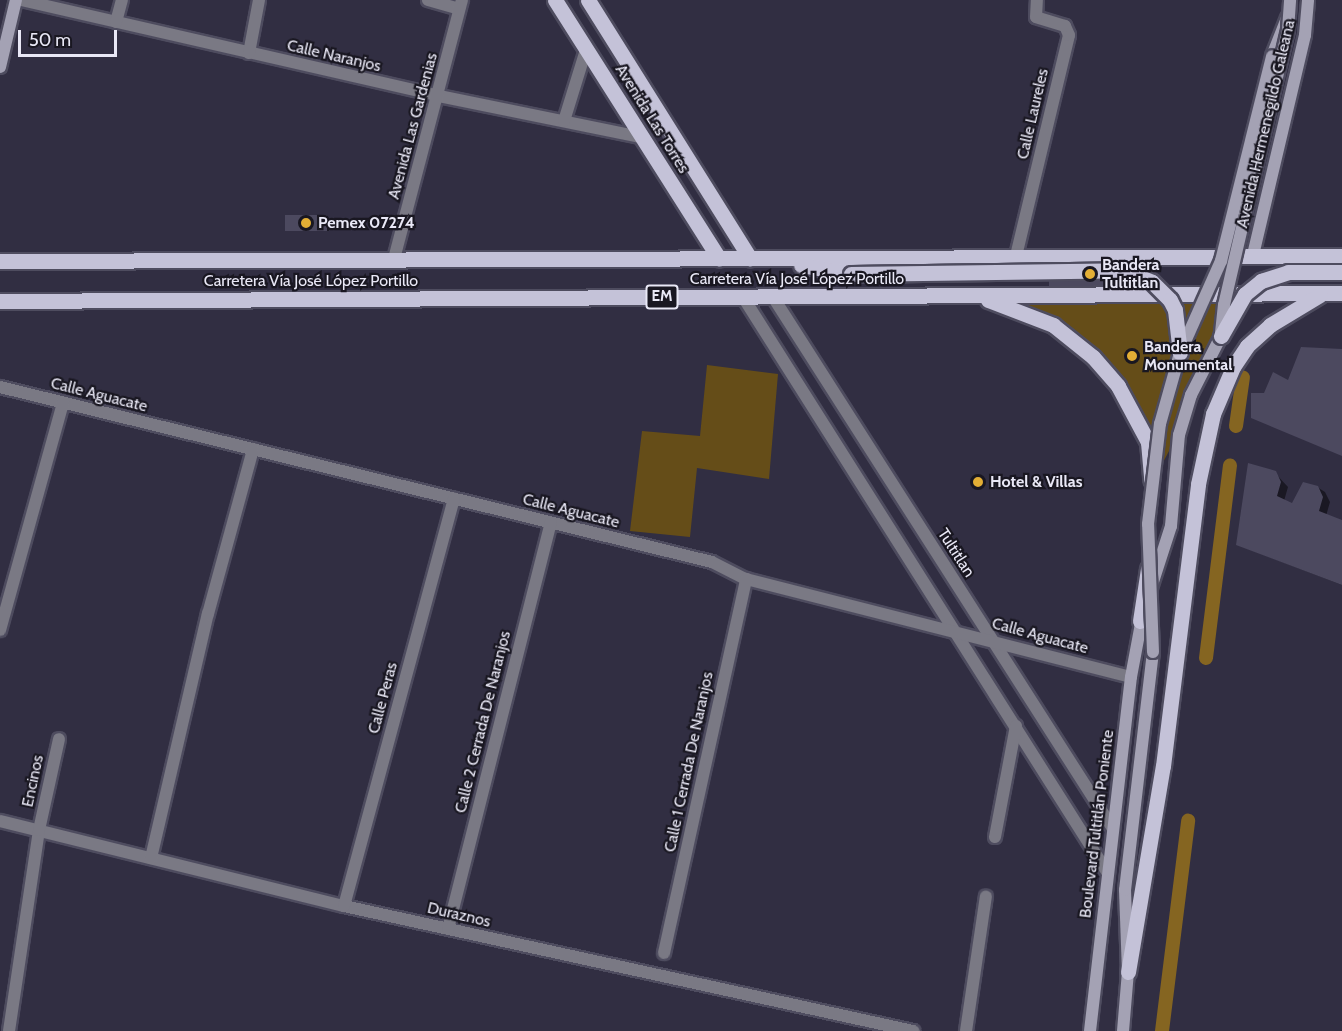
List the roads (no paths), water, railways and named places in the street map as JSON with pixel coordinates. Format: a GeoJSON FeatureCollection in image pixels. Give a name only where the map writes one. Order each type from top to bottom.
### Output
{"type":"FeatureCollection","features":[{"type":"Feature","properties":{"kind":"main road","name":"Avenida Las Torres"},"geometry":{"type":"LineString","coordinates":[[555,0],[718,258]]}},
{"type":"Feature","properties":{"kind":"main road","name":"Avenida Las Torres"},"geometry":{"type":"LineString","coordinates":[[588,0],[750,258]]}},
{"type":"Feature","properties":{"kind":"main road","name":"Carretera Vía José López Portillo"},"geometry":{"type":"LineString","coordinates":[[0,261],[1342,255]]}},
{"type":"Feature","properties":{"kind":"main road"},"geometry":{"type":"LineString","coordinates":[[750,258],[851,274],[1123,270],[1152,282],[1170,300],[1175,310],[1179,353]]}},
{"type":"Feature","properties":{"kind":"main road"},"geometry":{"type":"LineString","coordinates":[[1221,336],[1245,294],[1261,281],[1288,272],[1342,272]]}},
{"type":"Feature","properties":{"kind":"main road"},"geometry":{"type":"LineString","coordinates":[[1128,972],[1163,766],[1198,484],[1213,414],[1233,367],[1247,346],[1270,325],[1323,293]]}},
{"type":"Feature","properties":{"kind":"main road","name":"Carretera Vía José López Portillo"},"geometry":{"type":"LineString","coordinates":[[0,301],[1342,293]]}},
{"type":"Feature","properties":{"kind":"main road"},"geometry":{"type":"LineString","coordinates":[[974,295],[1029,314],[1074,339],[1118,386],[1148,442],[1153,520],[1140,621]]}},
{"type":"Feature","properties":{"kind":"street"},"geometry":{"type":"LineString","coordinates":[[0,67],[16,0]]}},
{"type":"Feature","properties":{"kind":"street","name":"Calle Naranjos"},"geometry":{"type":"LineString","coordinates":[[21,0],[439,96],[641,137]]}},
{"type":"Feature","properties":{"kind":"street"},"geometry":{"type":"LineString","coordinates":[[116,22],[122,0]]}},
{"type":"Feature","properties":{"kind":"street"},"geometry":{"type":"LineString","coordinates":[[249,53],[259,0]]}},
{"type":"Feature","properties":{"kind":"street"},"geometry":{"type":"LineString","coordinates":[[428,0],[461,4]]}},
{"type":"Feature","properties":{"kind":"street","name":"Calle Laureles"},"geometry":{"type":"LineString","coordinates":[[1016,256],[1068,35],[1065,26],[1036,17],[1037,0]]}},
{"type":"Feature","properties":{"kind":"street"},"geometry":{"type":"LineString","coordinates":[[1123,1031],[1128,972],[1125,890],[1153,651],[1149,498],[1160,424],[1179,353],[1221,261],[1272,56],[1292,0]]}},
{"type":"Feature","properties":{"kind":"street"},"geometry":{"type":"LineString","coordinates":[[1221,336],[1224,305],[1288,30],[1292,0]]}},
{"type":"Feature","properties":{"kind":"street","name":"Avenida Hermenegildo Galeana"},"geometry":{"type":"LineString","coordinates":[[1253,255],[1305,35],[1308,0]]}},
{"type":"Feature","properties":{"kind":"street","name":"Avenida Las Gardenias"},"geometry":{"type":"LineString","coordinates":[[394,259],[439,96],[461,4]]}},
{"type":"Feature","properties":{"kind":"street"},"geometry":{"type":"LineString","coordinates":[[564,121],[586,50]]}},
{"type":"Feature","properties":{"kind":"street"},"geometry":{"type":"LineString","coordinates":[[743,297],[1107,872]]}},
{"type":"Feature","properties":{"kind":"street","name":"Tultitlan"},"geometry":{"type":"LineString","coordinates":[[773,297],[1112,827]]}},
{"type":"Feature","properties":{"kind":"street","name":"Boulevard Tultitlán Poniente"},"geometry":{"type":"LineString","coordinates":[[1090,1031],[1112,827],[1140,621],[1170,526],[1179,435],[1191,395],[1221,336]]}},
{"type":"Feature","properties":{"kind":"street","name":"Calle Aguacate"},"geometry":{"type":"LineString","coordinates":[[0,387],[712,562],[746,579],[954,630],[1131,677]]}},
{"type":"Feature","properties":{"kind":"street"},"geometry":{"type":"LineString","coordinates":[[0,630],[63,403]]}},
{"type":"Feature","properties":{"kind":"street"},"geometry":{"type":"LineString","coordinates":[[151,858],[208,614],[253,449]]}},
{"type":"Feature","properties":{"kind":"street","name":"Calle Peras"},"geometry":{"type":"LineString","coordinates":[[344,906],[454,499]]}},
{"type":"Feature","properties":{"kind":"street","name":"Calle 2 Cerrada De Naranjos"},"geometry":{"type":"LineString","coordinates":[[448,929],[551,523]]}},
{"type":"Feature","properties":{"kind":"street","name":"Calle 1 Cerrada De Naranjos"},"geometry":{"type":"LineString","coordinates":[[664,953],[746,579]]}},
{"type":"Feature","properties":{"kind":"street"},"geometry":{"type":"LineString","coordinates":[[995,837],[1016,726]]}},
{"type":"Feature","properties":{"kind":"street","name":"Encinos"},"geometry":{"type":"LineString","coordinates":[[9,1031],[39,830],[59,739]]}},
{"type":"Feature","properties":{"kind":"street","name":"Duraznos"},"geometry":{"type":"LineString","coordinates":[[0,821],[344,906],[913,1031]]}},
{"type":"Feature","properties":{"kind":"street"},"geometry":{"type":"LineString","coordinates":[[966,1031],[986,896]]}},
{"type":"Feature","properties":{"kind":"waterway"},"geometry":{"type":"LineString","coordinates":[[1236,426],[1243,377]]}},
{"type":"Feature","properties":{"kind":"waterway"},"geometry":{"type":"LineString","coordinates":[[1206,658],[1230,465]]}},
{"type":"Feature","properties":{"kind":"waterway"},"geometry":{"type":"LineString","coordinates":[[1162,1031],[1188,821]]}},
{"type":"Feature","properties":{"kind":"place","name":"Pemex 07274"},"geometry":{"type":"Point","coordinates":[306,223]}},
{"type":"Feature","properties":{"kind":"place","name":"Bandera Tultitlan"},"geometry":{"type":"Point","coordinates":[1090,274]}},
{"type":"Feature","properties":{"kind":"place","name":"Bandera Monumental"},"geometry":{"type":"Point","coordinates":[1132,356]}},
{"type":"Feature","properties":{"kind":"place","name":"Hotel & Villas"},"geometry":{"type":"Point","coordinates":[978,482]}}]}
